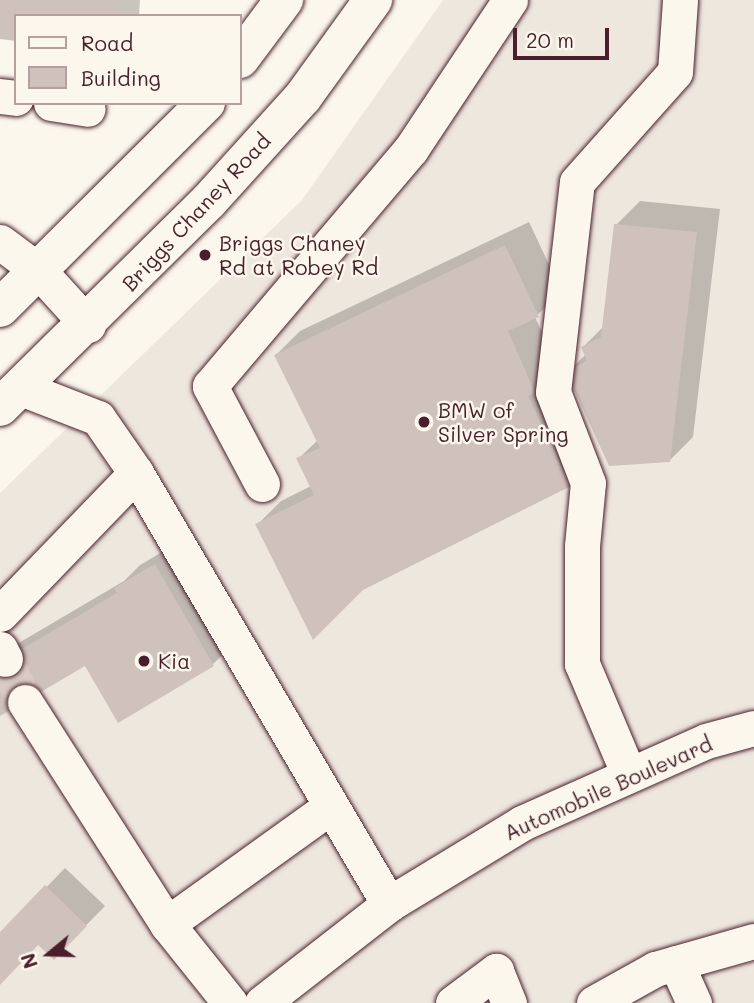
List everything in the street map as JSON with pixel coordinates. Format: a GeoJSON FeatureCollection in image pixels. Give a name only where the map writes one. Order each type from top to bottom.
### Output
{"type":"FeatureCollection","features":[{"type":"Feature","properties":{"kind":"main road"},"geometry":{"type":"LineString","coordinates":[[242,56],[284,0]]}},
{"type":"Feature","properties":{"kind":"main road","name":"Briggs Chaney Road"},"geometry":{"type":"LineString","coordinates":[[10,398],[88,326],[303,97],[373,0]]}},
{"type":"Feature","properties":{"kind":"main road"},"geometry":{"type":"LineString","coordinates":[[0,308],[204,105]]}},
{"type":"Feature","properties":{"kind":"street"},"geometry":{"type":"LineString","coordinates":[[262,484],[210,386],[411,149],[510,0]]}},
{"type":"Feature","properties":{"kind":"street"},"geometry":{"type":"LineString","coordinates":[[629,775],[582,664],[582,546],[588,483],[553,392],[577,182],[676,72],[680,0]]}},
{"type":"Feature","properties":{"kind":"street"},"geometry":{"type":"LineString","coordinates":[[63,105],[88,109]]}},
{"type":"Feature","properties":{"kind":"street"},"geometry":{"type":"LineString","coordinates":[[0,242],[39,271],[88,326]]}},
{"type":"Feature","properties":{"kind":"street"},"geometry":{"type":"LineString","coordinates":[[10,398],[98,418],[136,473],[389,904]]}},
{"type":"Feature","properties":{"kind":"street"},"geometry":{"type":"LineString","coordinates":[[0,614],[136,473]]}},
{"type":"Feature","properties":{"kind":"street"},"geometry":{"type":"LineString","coordinates":[[25,702],[167,924],[230,1003]]}},
{"type":"Feature","properties":{"kind":"street","name":"Automobile Boulevard"},"geometry":{"type":"LineString","coordinates":[[262,1003],[389,904],[522,823],[706,741],[754,728]]}},
{"type":"Feature","properties":{"kind":"street"},"geometry":{"type":"LineString","coordinates":[[167,924],[331,806]]}},
{"type":"Feature","properties":{"kind":"street"},"geometry":{"type":"LineString","coordinates":[[594,1003],[655,968],[754,941]]}},
{"type":"Feature","properties":{"kind":"street"},"geometry":{"type":"LineString","coordinates":[[676,963],[695,1003]]}},
{"type":"Feature","properties":{"kind":"street"},"geometry":{"type":"LineString","coordinates":[[453,1003],[496,971],[509,1003]]}},
{"type":"Feature","properties":{"kind":"shaded area"},"geometry":{"type":"Polygon","coordinates":[[[443,0],[754,0],[754,1003],[0,1003],[0,493],[302,200],[443,0]]]}},
{"type":"Feature","properties":{"kind":"building"},"geometry":{"type":"Polygon","coordinates":[[[0,0],[120,0],[118,14],[14,14],[14,41],[0,39],[0,0]]]}},
{"type":"Feature","properties":{"kind":"building"},"geometry":{"type":"Polygon","coordinates":[[[614,224],[697,232],[670,462],[609,466],[566,372],[587,361],[581,347],[601,337],[614,224]]]}},
{"type":"Feature","properties":{"kind":"building","name":"BMW of Silver Spring"},"geometry":{"type":"Polygon","coordinates":[[[505,245],[539,317],[508,331],[535,393],[528,396],[571,486],[363,590],[313,640],[255,524],[314,495],[296,458],[320,448],[274,355],[505,245]]]}},
{"type":"Feature","properties":{"kind":"building"},"geometry":{"type":"Polygon","coordinates":[[[155,564],[214,666],[118,723],[85,666],[0,716],[0,662],[117,593],[114,588],[155,564]]]}},
{"type":"Feature","properties":{"kind":"building"},"geometry":{"type":"Polygon","coordinates":[[[45,885],[87,926],[54,960],[38,945],[0,985],[0,932],[45,885]]]}},
{"type":"Feature","properties":{"kind":"tunnel"},"geometry":{"type":"LineString","coordinates":[[5,659],[25,702]]}},
{"type":"Feature","properties":{"kind":"place","name":"Briggs Chaney Rd at Robey Rd"},"geometry":{"type":"Point","coordinates":[205,255]}},
{"type":"Feature","properties":{"kind":"place","name":"BMW of Silver Spring"},"geometry":{"type":"Point","coordinates":[424,422]}},
{"type":"Feature","properties":{"kind":"place","name":"Kia"},"geometry":{"type":"Point","coordinates":[144,661]}}]}
